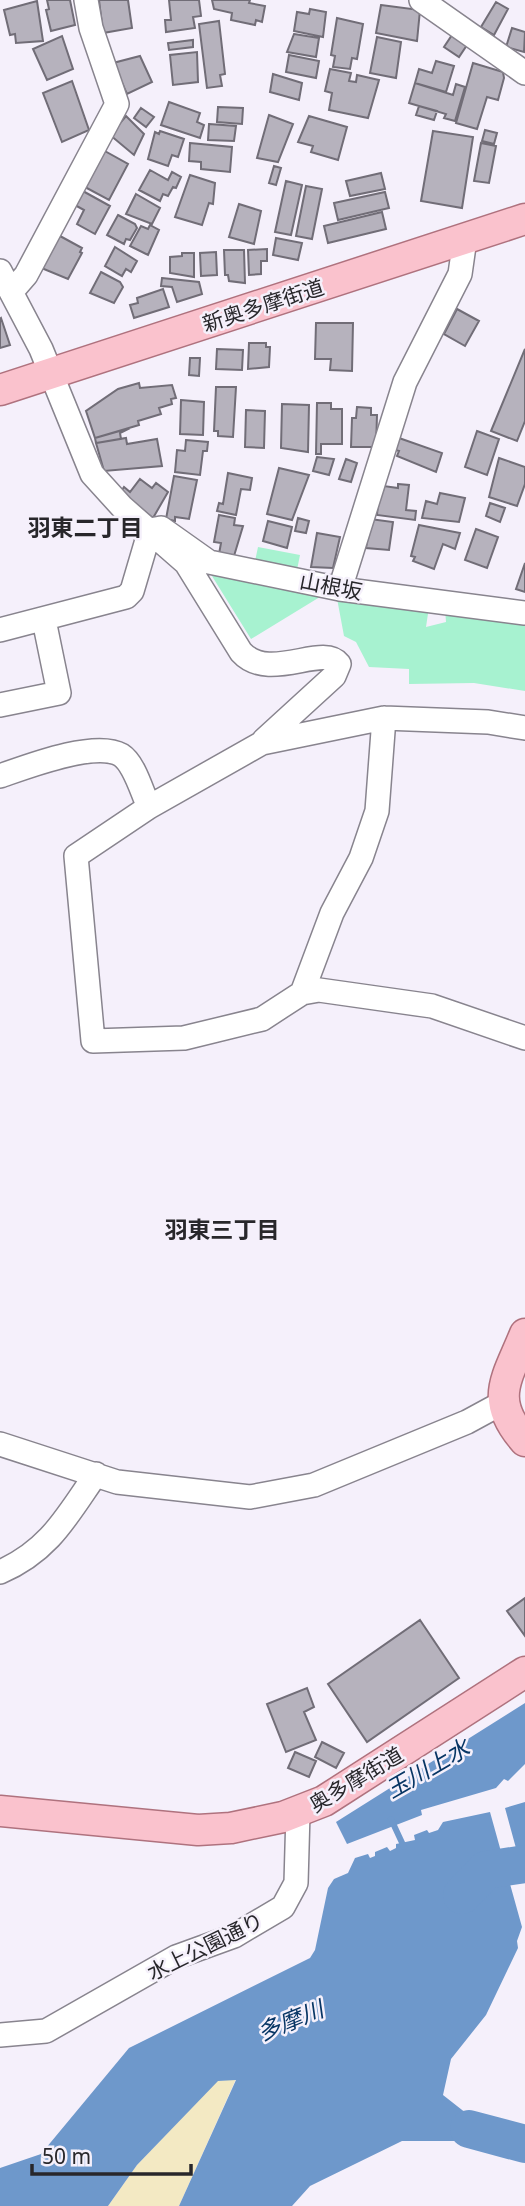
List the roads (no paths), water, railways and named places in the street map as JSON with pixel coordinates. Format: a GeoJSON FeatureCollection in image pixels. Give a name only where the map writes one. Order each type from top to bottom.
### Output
{"type":"FeatureCollection","features":[{"type":"Feature","properties":{"kind":"main road","name":"新奥多摩街道"},"geometry":{"type":"LineString","coordinates":[[0,390],[525,219]]}},
{"type":"Feature","properties":{"kind":"main road"},"geometry":{"type":"LineString","coordinates":[[525,1334],[505,1384],[502,1403],[512,1425],[525,1441]]}},
{"type":"Feature","properties":{"kind":"main road","name":"奥多摩街道"},"geometry":{"type":"LineString","coordinates":[[0,1811],[198,1830],[249,1826],[298,1813],[324,1801],[525,1672]]}},
{"type":"Feature","properties":{"kind":"street"},"geometry":{"type":"LineString","coordinates":[[13,290],[26,275],[117,104],[90,28],[86,0]]}},
{"type":"Feature","properties":{"kind":"street"},"geometry":{"type":"LineString","coordinates":[[421,0],[525,73]]}},
{"type":"Feature","properties":{"kind":"street"},"geometry":{"type":"LineString","coordinates":[[340,589],[353,538],[385,453],[405,382],[460,274],[464,239]]}},
{"type":"Feature","properties":{"kind":"street"},"geometry":{"type":"LineString","coordinates":[[0,271],[13,290],[52,373],[92,474],[108,494],[186,563],[248,659],[271,666],[329,657],[339,664],[334,676],[262,743],[149,807],[76,856],[93,1041],[184,1038],[262,1019],[302,993],[319,990],[420,1003],[525,1038]]}},
{"type":"Feature","properties":{"kind":"street","name":"山根坂"},"geometry":{"type":"LineString","coordinates":[[150,530],[160,528],[169,532],[209,562],[340,589],[525,613]]}},
{"type":"Feature","properties":{"kind":"street"},"geometry":{"type":"LineString","coordinates":[[0,630],[126,597],[132,591],[150,530]]}},
{"type":"Feature","properties":{"kind":"street"},"geometry":{"type":"LineString","coordinates":[[0,705],[59,692],[44,620]]}},
{"type":"Feature","properties":{"kind":"street"},"geometry":{"type":"LineString","coordinates":[[262,743],[384,718],[488,722],[525,728]]}},
{"type":"Feature","properties":{"kind":"street"},"geometry":{"type":"LineString","coordinates":[[302,993],[332,913],[361,858],[377,811],[384,718]]}},
{"type":"Feature","properties":{"kind":"street"},"geometry":{"type":"LineString","coordinates":[[0,776],[47,760],[110,752],[127,761],[149,807]]}},
{"type":"Feature","properties":{"kind":"street"},"geometry":{"type":"LineString","coordinates":[[0,1444],[117,1482],[163,1490],[250,1497],[314,1485],[467,1422],[502,1403]]}},
{"type":"Feature","properties":{"kind":"street"},"geometry":{"type":"LineString","coordinates":[[0,1572],[26,1561],[58,1530],[96,1474]]}},
{"type":"Feature","properties":{"kind":"street","name":"水上公園通り"},"geometry":{"type":"LineString","coordinates":[[0,2035],[46,2031],[176,1957],[234,1936],[283,1906],[296,1883],[298,1813]]}},
{"type":"Feature","properties":{"kind":"water"},"geometry":{"type":"Polygon","coordinates":[[[525,1703],[525,1764],[508,1781],[504,1779],[496,1788],[421,1810],[422,1815],[347,1844],[336,1822],[525,1703]]]}},
{"type":"Feature","properties":{"kind":"water"},"geometry":{"type":"Polygon","coordinates":[[[525,1802],[525,1881],[505,1808],[525,1802]]]}},
{"type":"Feature","properties":{"kind":"water"},"geometry":{"type":"Polygon","coordinates":[[[490,1812],[522,1927],[517,1941],[518,1948],[486,2015],[451,2059],[443,2095],[471,2117],[467,2141],[402,2141],[310,2186],[292,2206],[179,2206],[236,2080],[218,2081],[137,2165],[108,2206],[0,2206],[0,2168],[41,2154],[129,2048],[310,1958],[315,1950],[328,1888],[334,1879],[348,1873],[355,1858],[368,1854],[370,1858],[375,1856],[375,1852],[387,1847],[390,1851],[396,1848],[396,1844],[415,1840],[414,1835],[427,1830],[429,1833],[438,1830],[443,1822],[490,1812]]]}},
{"type":"Feature","properties":{"kind":"waterway","name":"玉川上水"},"geometry":{"type":"LineString","coordinates":[[391,1819],[404,1847]]}},
{"type":"Feature","properties":{"kind":"waterway","name":"多摩川"},"geometry":{"type":"LineString","coordinates":[[462,1895],[486,1870],[525,1864]]}},
{"type":"Feature","properties":{"kind":"waterway"},"geometry":{"type":"LineString","coordinates":[[469,2129],[525,2144]]}},
{"type":"Feature","properties":{"kind":"district","name":"羽東二丁目"},"geometry":{"type":"Point","coordinates":[85,527]}},
{"type":"Feature","properties":{"kind":"district","name":"羽東三丁目"},"geometry":{"type":"Point","coordinates":[222,1229]}}]}
